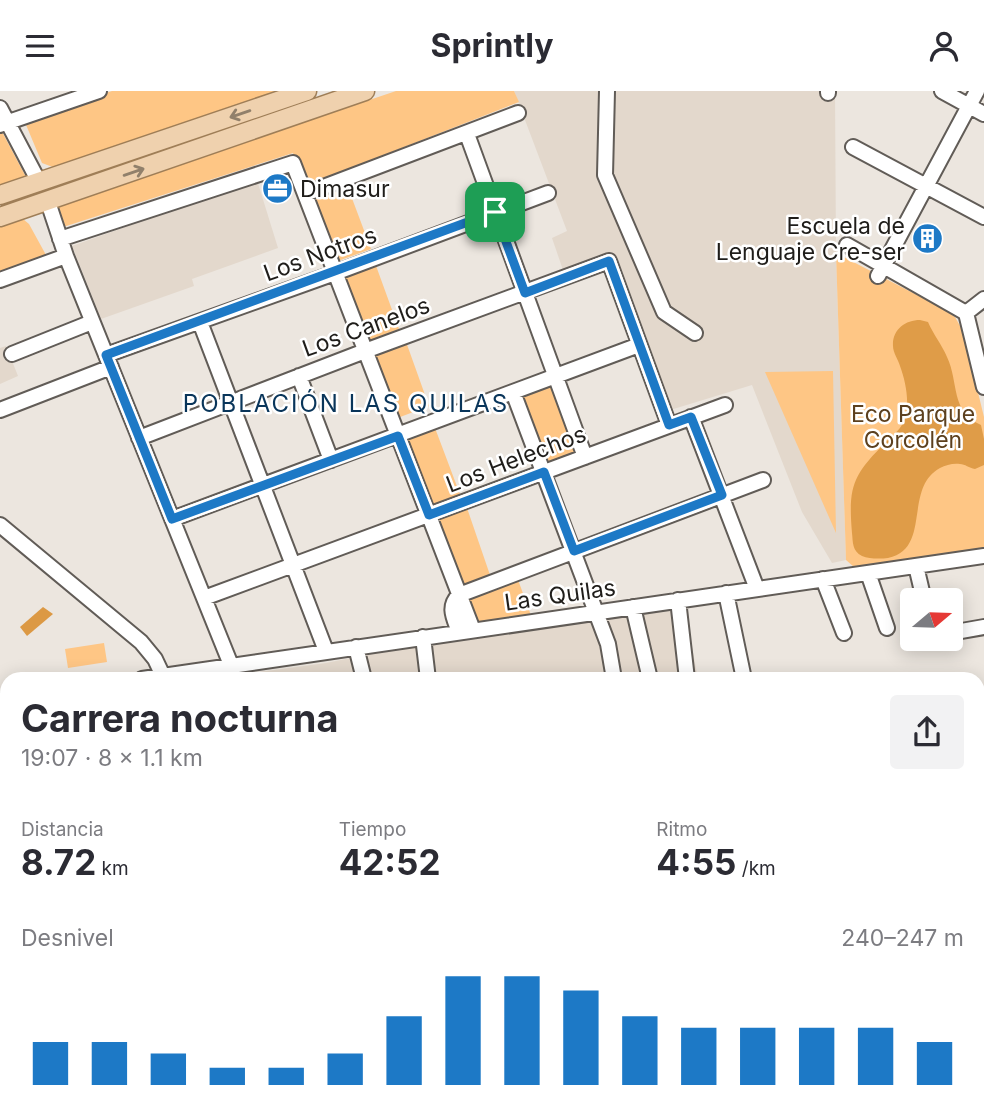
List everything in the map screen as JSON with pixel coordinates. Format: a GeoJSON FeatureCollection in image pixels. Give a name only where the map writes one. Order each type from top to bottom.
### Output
{"type":"FeatureCollection","features":[{"type":"Feature","properties":{"kind":"main road"},"geometry":{"type":"LineString","coordinates":[[283,120],[297,105],[303,92]]}},
{"type":"Feature","properties":{"kind":"main road"},"geometry":{"type":"LineString","coordinates":[[0,195],[303,92],[323,99],[358,94]]}},
{"type":"Feature","properties":{"kind":"main road"},"geometry":{"type":"LineString","coordinates":[[0,217],[358,94]]}},
{"type":"Feature","properties":{"kind":"main road"},"geometry":{"type":"LineString","coordinates":[[48,201],[57,192],[92,175],[128,152]]}},
{"type":"Feature","properties":{"kind":"street"},"geometry":{"type":"LineString","coordinates":[[4,124],[99,91]]}},
{"type":"Feature","properties":{"kind":"street"},"geometry":{"type":"LineString","coordinates":[[607,91],[605,175],[664,312],[695,333]]}},
{"type":"Feature","properties":{"kind":"street"},"geometry":{"type":"LineString","coordinates":[[942,91],[984,114]]}},
{"type":"Feature","properties":{"kind":"street"},"geometry":{"type":"LineString","coordinates":[[880,270],[977,91]]}},
{"type":"Feature","properties":{"kind":"street"},"geometry":{"type":"LineString","coordinates":[[0,108],[4,124],[39,182]]}},
{"type":"Feature","properties":{"kind":"street"},"geometry":{"type":"LineString","coordinates":[[305,194],[518,113]]}},
{"type":"Feature","properties":{"kind":"street"},"geometry":{"type":"LineString","coordinates":[[467,134],[585,457]]}},
{"type":"Feature","properties":{"kind":"street"},"geometry":{"type":"LineString","coordinates":[[853,147],[984,217]]}},
{"type":"Feature","properties":{"kind":"street"},"geometry":{"type":"LineString","coordinates":[[60,239],[293,163],[459,595],[466,631]]}},
{"type":"Feature","properties":{"kind":"street","name":"Los Notros"},"geometry":{"type":"LineString","coordinates":[[0,410],[200,322],[548,193]]}},
{"type":"Feature","properties":{"kind":"street"},"geometry":{"type":"LineString","coordinates":[[48,201],[92,322],[231,665]]}},
{"type":"Feature","properties":{"kind":"street"},"geometry":{"type":"LineString","coordinates":[[847,245],[880,270],[966,313],[984,387]]}},
{"type":"Feature","properties":{"kind":"street"},"geometry":{"type":"LineString","coordinates":[[0,280],[66,256]]}},
{"type":"Feature","properties":{"kind":"street","name":"Los Canelos"},"geometry":{"type":"LineString","coordinates":[[139,438],[609,261],[639,345]]}},
{"type":"Feature","properties":{"kind":"street"},"geometry":{"type":"LineString","coordinates":[[966,313],[984,299]]}},
{"type":"Feature","properties":{"kind":"street"},"geometry":{"type":"LineString","coordinates":[[12,354],[92,322]]}},
{"type":"Feature","properties":{"kind":"street"},"geometry":{"type":"LineString","coordinates":[[200,322],[326,651]]}},
{"type":"Feature","properties":{"kind":"street"},"geometry":{"type":"LineString","coordinates":[[172,519],[639,345],[669,425]]}},
{"type":"Feature","properties":{"kind":"street"},"geometry":{"type":"LineString","coordinates":[[299,376],[331,460]]}},
{"type":"Feature","properties":{"kind":"street"},"geometry":{"type":"LineString","coordinates":[[513,392],[597,612],[608,644],[613,672]]}},
{"type":"Feature","properties":{"kind":"street","name":"Los Helechos"},"geometry":{"type":"LineString","coordinates":[[204,598],[725,405]]}},
{"type":"Feature","properties":{"kind":"street"},"geometry":{"type":"LineString","coordinates":[[691,417],[757,589]]}},
{"type":"Feature","properties":{"kind":"street"},"geometry":{"type":"LineString","coordinates":[[459,595],[763,480]]}},
{"type":"Feature","properties":{"kind":"street"},"geometry":{"type":"LineString","coordinates":[[0,525],[141,642],[155,659],[161,672]]}},
{"type":"Feature","properties":{"kind":"street","name":"Las Quilas"},"geometry":{"type":"LineString","coordinates":[[188,672],[984,556]]}},
{"type":"Feature","properties":{"kind":"street"},"geometry":{"type":"LineString","coordinates":[[916,566],[921,588]]}},
{"type":"Feature","properties":{"kind":"street"},"geometry":{"type":"LineString","coordinates":[[868,573],[887,628]]}},
{"type":"Feature","properties":{"kind":"street"},"geometry":{"type":"LineString","coordinates":[[823,579],[844,633]]}},
{"type":"Feature","properties":{"kind":"street"},"geometry":{"type":"LineString","coordinates":[[726,593],[743,672]]}},
{"type":"Feature","properties":{"kind":"street"},"geometry":{"type":"LineString","coordinates":[[678,600],[686,672]]}},
{"type":"Feature","properties":{"kind":"street"},"geometry":{"type":"LineString","coordinates":[[633,607],[648,672]]}},
{"type":"Feature","properties":{"kind":"street"},"geometry":{"type":"LineString","coordinates":[[963,631],[984,627]]}},
{"type":"Feature","properties":{"kind":"street"},"geometry":{"type":"LineString","coordinates":[[423,637],[427,672]]}},
{"type":"Feature","properties":{"kind":"street"},"geometry":{"type":"LineString","coordinates":[[356,647],[362,672]]}},
{"type":"Feature","properties":{"kind":"shaded area"},"geometry":{"type":"Polygon","coordinates":[[[514,91],[835,91],[836,253],[846,560],[832,563],[802,512],[752,385],[667,411],[607,254],[563,270],[552,238],[567,231],[514,91]]]}},
{"type":"Feature","properties":{"kind":"shaded area"},"geometry":{"type":"Polygon","coordinates":[[[257,180],[278,248],[192,279],[194,286],[101,319],[72,246],[257,180]]]}},
{"type":"Feature","properties":{"kind":"shaded area"},"geometry":{"type":"Polygon","coordinates":[[[6,346],[18,376],[0,384],[0,348],[6,346]]]}},
{"type":"Feature","properties":{"kind":"shaded area"},"geometry":{"type":"Polygon","coordinates":[[[43,607],[53,614],[27,636],[20,627],[43,607]]]}},
{"type":"Feature","properties":{"kind":"shaded area"},"geometry":{"type":"Polygon","coordinates":[[[685,608],[697,672],[260,672],[326,663],[424,643],[685,608]]]}},
{"type":"Feature","properties":{"kind":"green space"},"geometry":{"type":"Polygon","coordinates":[[[112,91],[277,91],[58,169],[42,163],[24,120],[112,91]]]}},
{"type":"Feature","properties":{"kind":"green space"},"geometry":{"type":"Polygon","coordinates":[[[396,91],[514,91],[519,102],[305,186],[293,153],[60,228],[53,207],[396,91]]]}},
{"type":"Feature","properties":{"kind":"green space"},"geometry":{"type":"Polygon","coordinates":[[[0,128],[26,177],[0,185],[0,128]]]}},
{"type":"Feature","properties":{"kind":"green space"},"geometry":{"type":"Polygon","coordinates":[[[347,185],[371,249],[338,261],[315,197],[347,185]]]}},
{"type":"Feature","properties":{"kind":"green space"},"geometry":{"type":"Polygon","coordinates":[[[23,219],[29,224],[46,255],[0,273],[0,224],[23,219]]]}},
{"type":"Feature","properties":{"kind":"green space","name":"Eco Parque Corcolén"},"geometry":{"type":"Polygon","coordinates":[[[836,253],[942,308],[955,317],[963,331],[984,417],[984,549],[854,567],[846,560],[836,253]]]}},
{"type":"Feature","properties":{"kind":"green space"},"geometry":{"type":"Polygon","coordinates":[[[375,263],[399,329],[366,342],[343,275],[375,263]]]}},
{"type":"Feature","properties":{"kind":"green space"},"geometry":{"type":"Polygon","coordinates":[[[920,320],[928,322],[945,353],[964,412],[981,425],[984,465],[975,469],[957,464],[940,468],[929,477],[922,489],[909,543],[901,552],[888,558],[868,558],[856,552],[854,546],[852,492],[859,473],[903,423],[907,410],[907,395],[893,340],[900,327],[920,320]]]}},
{"type":"Feature","properties":{"kind":"green space"},"geometry":{"type":"Polygon","coordinates":[[[405,339],[429,406],[395,419],[370,352],[405,339]]]}},
{"type":"Feature","properties":{"kind":"green space"},"geometry":{"type":"Polygon","coordinates":[[[833,371],[836,533],[765,372],[833,371]]]}},
{"type":"Feature","properties":{"kind":"green space"},"geometry":{"type":"Polygon","coordinates":[[[552,382],[579,456],[545,468],[518,395],[552,382]]]}},
{"type":"Feature","properties":{"kind":"green space"},"geometry":{"type":"Polygon","coordinates":[[[435,428],[461,497],[432,507],[406,439],[435,428]]]}},
{"type":"Feature","properties":{"kind":"green space"},"geometry":{"type":"Polygon","coordinates":[[[467,508],[490,575],[463,586],[439,518],[467,508]]]}},
{"type":"Feature","properties":{"kind":"green space"},"geometry":{"type":"Polygon","coordinates":[[[517,577],[532,618],[476,626],[465,597],[517,577]]]}},
{"type":"Feature","properties":{"kind":"green space"},"geometry":{"type":"Polygon","coordinates":[[[104,643],[107,662],[68,668],[65,649],[104,643]]]}},
{"type":"Feature","properties":{"kind":"place","name":"Dimasur"},"geometry":{"type":"Point","coordinates":[277,189]}},
{"type":"Feature","properties":{"kind":"place","name":"Escuela de Lenguaje Cre-ser"},"geometry":{"type":"Point","coordinates":[928,239]}},
{"type":"Feature","properties":{"kind":"district","name":"POBLACIÓN LAS QUILAS"},"geometry":{"type":"Point","coordinates":[346,404]}},
{"type":"Feature","properties":{"kind":"route"},"geometry":{"type":"LineString","coordinates":[[495,212],[525,293],[609,261],[669,425],[691,417],[722,495],[574,551],[544,472],[429,515],[398,436],[172,519],[106,355],[495,212]]}}]}
